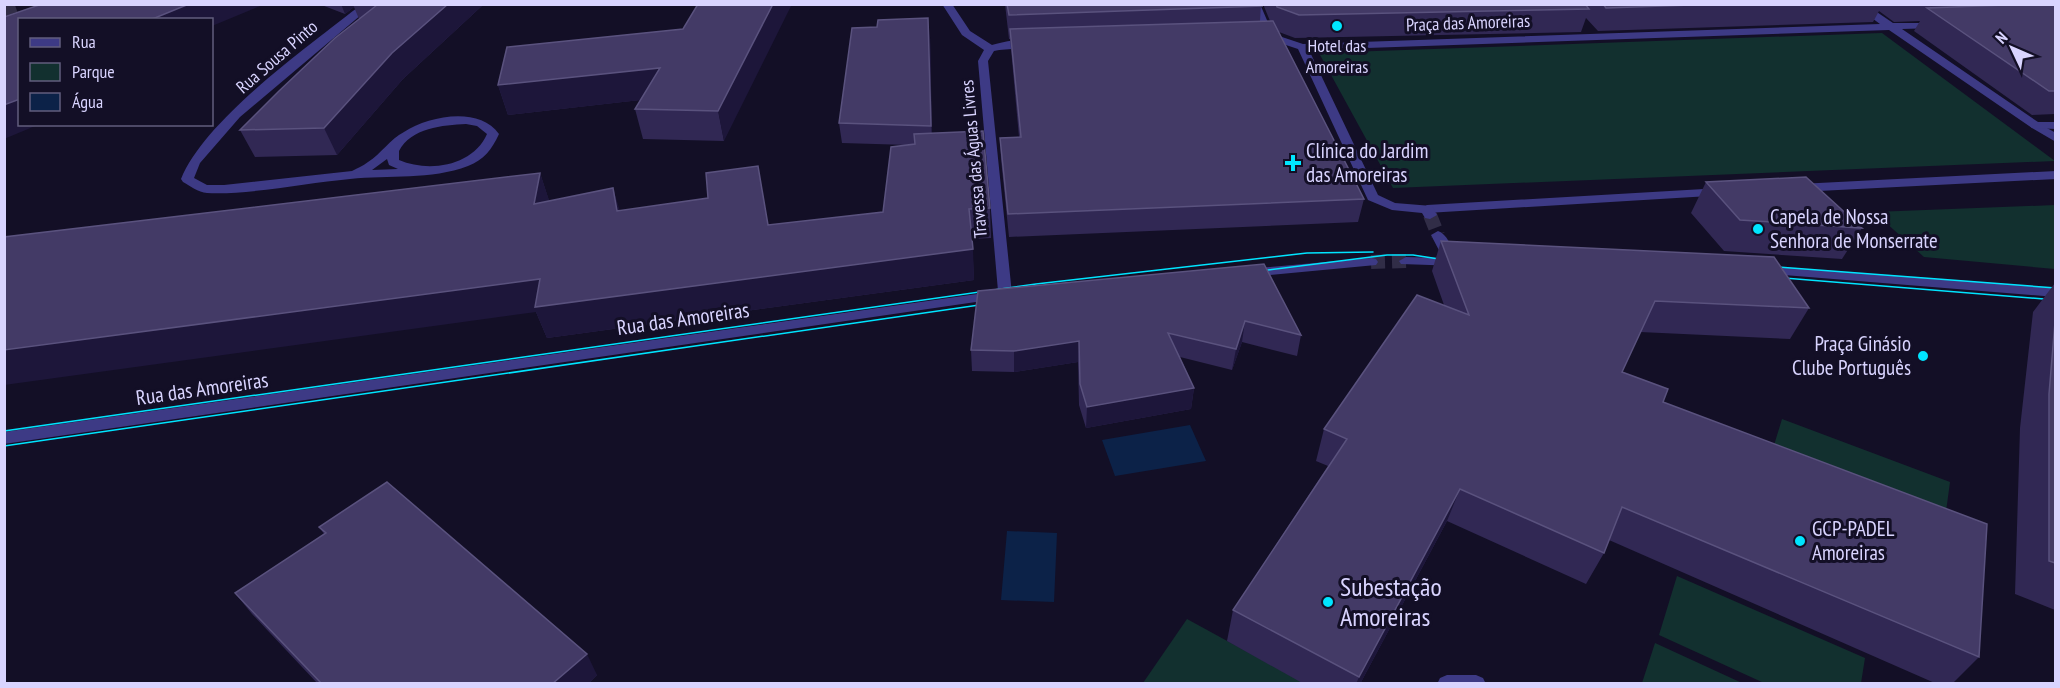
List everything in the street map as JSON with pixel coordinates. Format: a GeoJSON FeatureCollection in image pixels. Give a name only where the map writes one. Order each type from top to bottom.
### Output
{"type":"FeatureCollection","features":[{"type":"Feature","properties":{"kind":"street","name":"Rua Sousa Pinto"},"geometry":{"type":"LineString","coordinates":[[352,175],[373,165],[411,133],[434,124],[466,120],[479,123],[493,134],[484,152],[471,160],[434,171],[352,175],[225,189],[205,189],[187,179],[190,166],[216,135],[304,56],[369,4]]}},
{"type":"Feature","properties":{"kind":"street"},"geometry":{"type":"LineString","coordinates":[[947,4],[966,33],[990,49],[1008,44],[1044,43]]}},
{"type":"Feature","properties":{"kind":"street","name":"Praça das Amoreiras"},"geometry":{"type":"LineString","coordinates":[[1255,4],[1262,34],[1302,47],[1590,33],[1948,24]]}},
{"type":"Feature","properties":{"kind":"street"},"geometry":{"type":"LineString","coordinates":[[1858,4],[2055,140]]}},
{"type":"Feature","properties":{"kind":"street"},"geometry":{"type":"LineString","coordinates":[[1302,47],[1373,197],[1384,205],[1396,209],[1429,212],[1740,191]]}},
{"type":"Feature","properties":{"kind":"street","name":"Travessa das Águas Livres"},"geometry":{"type":"LineString","coordinates":[[990,49],[983,61],[1011,294]]}},
{"type":"Feature","properties":{"kind":"street"},"geometry":{"type":"LineString","coordinates":[[2036,126],[2055,125]]}},
{"type":"Feature","properties":{"kind":"street","name":"Rua Sousa Pinto"},"geometry":{"type":"LineString","coordinates":[[395,145],[391,154],[393,162],[402,168],[434,171]]}},
{"type":"Feature","properties":{"kind":"street"},"geometry":{"type":"LineString","coordinates":[[1780,189],[2055,175]]}},
{"type":"Feature","properties":{"kind":"street"},"geometry":{"type":"LineString","coordinates":[[1438,235],[1452,262]]}},
{"type":"Feature","properties":{"kind":"street"},"geometry":{"type":"LineString","coordinates":[[1406,261],[1473,263]]}},
{"type":"Feature","properties":{"kind":"street"},"geometry":{"type":"LineString","coordinates":[[1231,275],[1371,262]]}},
{"type":"Feature","properties":{"kind":"street"},"geometry":{"type":"LineString","coordinates":[[1750,269],[1952,283],[2055,293]]}},
{"type":"Feature","properties":{"kind":"street","name":"Rua das Amoreiras"},"geometry":{"type":"LineString","coordinates":[[4,438],[1011,294]]}},
{"type":"Feature","properties":{"kind":"street"},"geometry":{"type":"LineString","coordinates":[[1448,684],[1476,684]]}},
{"type":"Feature","properties":{"kind":"green space"},"geometry":{"type":"Polygon","coordinates":[[[1882,33],[2055,161],[1393,188],[1319,53],[1882,33]]]}},
{"type":"Feature","properties":{"kind":"green space"},"geometry":{"type":"Polygon","coordinates":[[[2055,205],[2055,269],[1924,257],[1874,212],[2055,205]]]}},
{"type":"Feature","properties":{"kind":"green space"},"geometry":{"type":"Polygon","coordinates":[[[1782,419],[1950,482],[1943,534],[1768,465],[1782,419]]]}},
{"type":"Feature","properties":{"kind":"green space"},"geometry":{"type":"Polygon","coordinates":[[[1677,576],[1865,658],[1861,683],[1764,683],[1659,635],[1677,576]]]}},
{"type":"Feature","properties":{"kind":"green space"},"geometry":{"type":"Polygon","coordinates":[[[1187,619],[1304,683],[1143,683],[1187,619]]]}},
{"type":"Feature","properties":{"kind":"green space"},"geometry":{"type":"Polygon","coordinates":[[[1655,643],[1742,683],[1642,683],[1655,643]]]}},
{"type":"Feature","properties":{"kind":"water"},"geometry":{"type":"Polygon","coordinates":[[[1190,425],[1206,461],[1115,476],[1102,440],[1190,425]]]}},
{"type":"Feature","properties":{"kind":"water"},"geometry":{"type":"Polygon","coordinates":[[[1007,531],[1057,533],[1054,602],[1001,600],[1007,531]]]}},
{"type":"Feature","properties":{"kind":"building"},"geometry":{"type":"Polygon","coordinates":[[[42,4],[189,4],[155,18],[18,18],[18,100],[4,105],[4,17],[42,4]]]}},
{"type":"Feature","properties":{"kind":"building"},"geometry":{"type":"Polygon","coordinates":[[[375,4],[448,4],[392,53],[324,128],[240,130],[335,38],[377,5],[375,4]]]}},
{"type":"Feature","properties":{"kind":"building"},"geometry":{"type":"Polygon","coordinates":[[[698,4],[773,4],[718,111],[635,109],[660,68],[498,85],[507,47],[683,29],[698,4]]]}},
{"type":"Feature","properties":{"kind":"building"},"geometry":{"type":"Polygon","coordinates":[[[1007,4],[1261,4],[1262,6],[1009,15],[1007,4]]]}},
{"type":"Feature","properties":{"kind":"building"},"geometry":{"type":"Polygon","coordinates":[[[1276,4],[1585,4],[1589,9],[1299,15],[1277,7],[1276,4]]]}},
{"type":"Feature","properties":{"kind":"building"},"geometry":{"type":"Polygon","coordinates":[[[1603,4],[1720,4],[1606,8],[1603,4]]]}},
{"type":"Feature","properties":{"kind":"building"},"geometry":{"type":"Polygon","coordinates":[[[2055,4],[2055,91],[2049,91],[1927,8],[2055,4]]]}},
{"type":"Feature","properties":{"kind":"building"},"geometry":{"type":"Polygon","coordinates":[[[928,18],[931,126],[839,123],[852,28],[877,27],[878,20],[928,18]]]}},
{"type":"Feature","properties":{"kind":"building"},"geometry":{"type":"Polygon","coordinates":[[[1273,21],[1364,199],[1008,214],[1000,138],[1021,137],[1010,29],[1273,21]]]}},
{"type":"Feature","properties":{"kind":"building"},"geometry":{"type":"Polygon","coordinates":[[[983,131],[990,208],[969,209],[973,249],[535,307],[540,279],[4,350],[4,237],[540,173],[534,204],[613,188],[617,211],[708,198],[706,173],[758,166],[768,225],[883,212],[891,147],[915,144],[914,134],[983,131]]]}},
{"type":"Feature","properties":{"kind":"building"},"geometry":{"type":"Polygon","coordinates":[[[1806,177],[1862,228],[1740,220],[1706,182],[1806,177]]]}},
{"type":"Feature","properties":{"kind":"building"},"geometry":{"type":"Polygon","coordinates":[[[1441,241],[1774,257],[1809,308],[1655,301],[1622,372],[1668,389],[1663,402],[1987,524],[1979,657],[1622,507],[1604,553],[1460,489],[1359,677],[1233,610],[1347,439],[1324,429],[1417,295],[1469,315],[1441,241]]]}},
{"type":"Feature","properties":{"kind":"building"},"geometry":{"type":"Polygon","coordinates":[[[1264,264],[1301,335],[1245,321],[1236,349],[1168,333],[1194,388],[1087,407],[1080,384],[1079,341],[1014,351],[971,350],[978,291],[1264,264]]]}},
{"type":"Feature","properties":{"kind":"building"},"geometry":{"type":"Polygon","coordinates":[[[2055,322],[2055,563],[2049,561],[2049,394],[2055,322]]]}},
{"type":"Feature","properties":{"kind":"building"},"geometry":{"type":"Polygon","coordinates":[[[387,482],[587,654],[552,684],[322,684],[235,593],[326,533],[319,527],[387,482]]]}},
{"type":"Feature","properties":{"kind":"tunnel"},"geometry":{"type":"LineString","coordinates":[[4,10],[21,4]]}},
{"type":"Feature","properties":{"kind":"tunnel"},"geometry":{"type":"LineString","coordinates":[[1430,215],[1438,235]]}},
{"type":"Feature","properties":{"kind":"tunnel"},"geometry":{"type":"LineString","coordinates":[[1371,262],[1406,261]]}},
{"type":"Feature","properties":{"kind":"tram line"},"geometry":{"type":"LineString","coordinates":[[4,431],[1036,284],[1307,253],[1373,252]]}},
{"type":"Feature","properties":{"kind":"tram line"},"geometry":{"type":"LineString","coordinates":[[1252,272],[1387,255],[1413,255],[1452,261]]}},
{"type":"Feature","properties":{"kind":"tram line"},"geometry":{"type":"LineString","coordinates":[[1765,266],[2056,288]]}},
{"type":"Feature","properties":{"kind":"tram line"},"geometry":{"type":"LineString","coordinates":[[1772,277],[2056,300]]}},
{"type":"Feature","properties":{"kind":"tram line"},"geometry":{"type":"LineString","coordinates":[[4,446],[993,303]]}},
{"type":"Feature","properties":{"kind":"place","name":"Hotel das Amoreiras"},"geometry":{"type":"Point","coordinates":[1337,26]}},
{"type":"Feature","properties":{"kind":"place","name":"Clínica do Jardim das Amoreiras"},"geometry":{"type":"Point","coordinates":[1293,163]}},
{"type":"Feature","properties":{"kind":"place","name":"Capela de Nossa Senhora de Monserrate"},"geometry":{"type":"Point","coordinates":[1758,229]}},
{"type":"Feature","properties":{"kind":"place","name":"Praça Ginásio Clube Português"},"geometry":{"type":"Point","coordinates":[1923,356]}},
{"type":"Feature","properties":{"kind":"place","name":"GCP-PADEL Amoreiras"},"geometry":{"type":"Point","coordinates":[1800,541]}},
{"type":"Feature","properties":{"kind":"place","name":"Subestação Amoreiras"},"geometry":{"type":"Point","coordinates":[1328,602]}}]}
